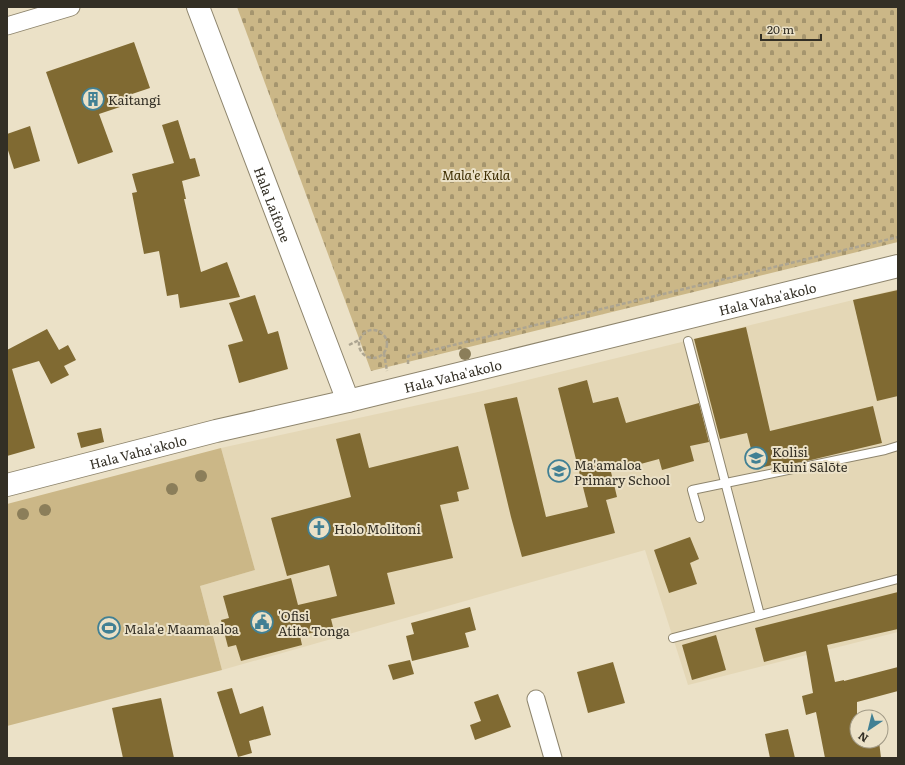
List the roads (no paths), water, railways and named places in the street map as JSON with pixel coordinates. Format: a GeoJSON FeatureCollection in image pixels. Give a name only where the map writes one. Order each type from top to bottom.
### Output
{"type":"FeatureCollection","features":[{"type":"Feature","properties":{"kind":"main road","name":"Hala Laifone"},"geometry":{"type":"LineString","coordinates":[[198,7],[348,401]]}},
{"type":"Feature","properties":{"kind":"main road","name":"Hala Vaha'akolo"},"geometry":{"type":"LineString","coordinates":[[7,485],[216,431],[348,401],[898,266]]}},
{"type":"Feature","properties":{"kind":"street"},"geometry":{"type":"LineString","coordinates":[[7,26],[70,7]]}},
{"type":"Feature","properties":{"kind":"street"},"geometry":{"type":"LineString","coordinates":[[536,699],[553,758]]}},
{"type":"Feature","properties":{"kind":"lane"},"geometry":{"type":"LineString","coordinates":[[688,340],[760,615]]}},
{"type":"Feature","properties":{"kind":"lane"},"geometry":{"type":"LineString","coordinates":[[700,518],[692,490],[898,446]]}},
{"type":"Feature","properties":{"kind":"lane"},"geometry":{"type":"LineString","coordinates":[[673,638],[898,578]]}},
{"type":"Feature","properties":{"kind":"place","name":"Kaitangi"},"geometry":{"type":"Point","coordinates":[93,99]}},
{"type":"Feature","properties":{"kind":"place","name":"Kolisi Kuini Sālōte"},"geometry":{"type":"Point","coordinates":[756,458]}},
{"type":"Feature","properties":{"kind":"place","name":"Ma'amaloa Primary School"},"geometry":{"type":"Point","coordinates":[559,471]}},
{"type":"Feature","properties":{"kind":"place","name":"Holo Molitoni"},"geometry":{"type":"Point","coordinates":[319,528]}},
{"type":"Feature","properties":{"kind":"place","name":"'Ofisi Atita Tonga"},"geometry":{"type":"Point","coordinates":[262,622]}},
{"type":"Feature","properties":{"kind":"place","name":"Mala'e Maamaaloa"},"geometry":{"type":"Point","coordinates":[109,628]}},
{"type":"Feature","properties":{"kind":"park label","name":"Mala'e Kula"},"geometry":{"type":"Point","coordinates":[476,174]}}]}
